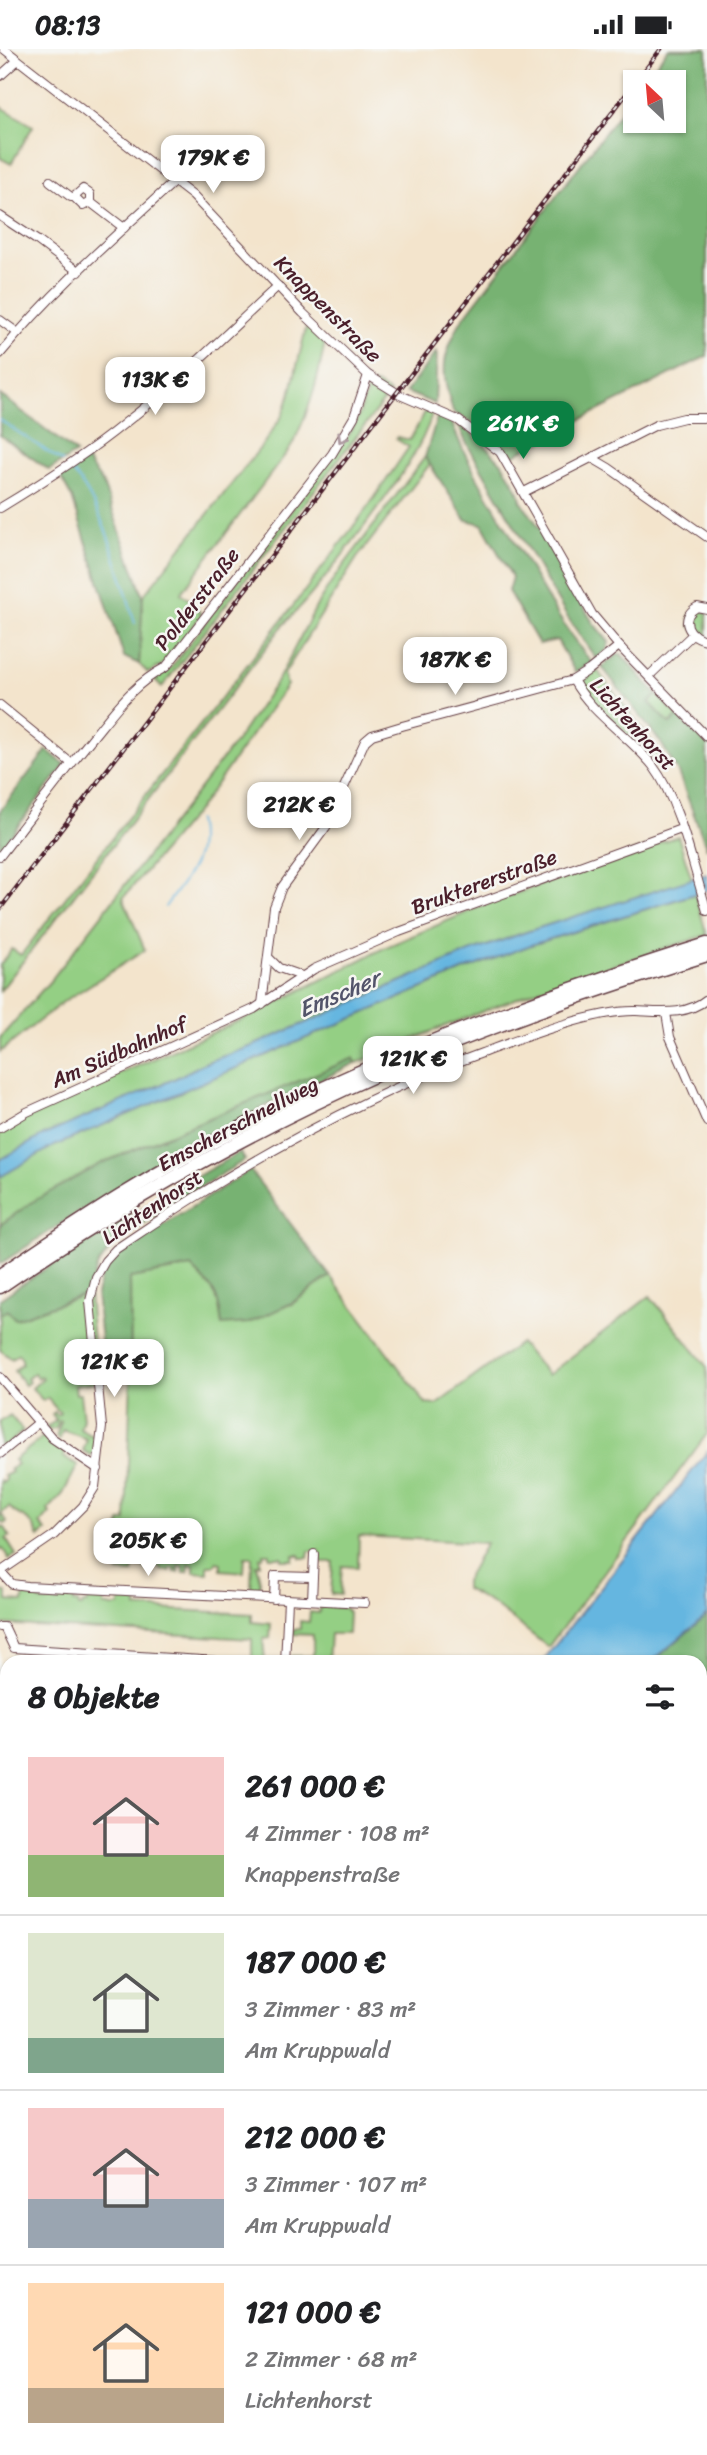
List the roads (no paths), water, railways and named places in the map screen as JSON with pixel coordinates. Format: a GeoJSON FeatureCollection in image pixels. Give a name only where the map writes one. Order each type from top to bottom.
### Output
{"type":"FeatureCollection","features":[{"type":"Feature","properties":{"kind":"highway","name":"Emscherschnellweg"},"geometry":{"type":"LineString","coordinates":[[0,1275],[69,1228],[181,1161],[243,1127],[343,1079],[514,1008],[707,944]]}},
{"type":"Feature","properties":{"kind":"highway","name":"Emscherschnellweg"},"geometry":{"type":"LineString","coordinates":[[0,1287],[75,1237],[186,1171],[349,1088],[467,1037],[707,955]]}},
{"type":"Feature","properties":{"kind":"street","name":"Knappenstraße"},"geometry":{"type":"LineString","coordinates":[[4,49],[175,181],[210,213],[338,348],[368,375],[400,395],[458,420],[500,452],[585,602],[620,646],[707,737]]}},
{"type":"Feature","properties":{"kind":"street"},"geometry":{"type":"LineString","coordinates":[[0,76],[18,60]]}},
{"type":"Feature","properties":{"kind":"street"},"geometry":{"type":"LineString","coordinates":[[50,181],[71,197],[83,188],[90,194],[90,202],[124,228]]}},
{"type":"Feature","properties":{"kind":"street"},"geometry":{"type":"LineString","coordinates":[[0,354],[79,272],[175,181]]}},
{"type":"Feature","properties":{"kind":"street"},"geometry":{"type":"LineString","coordinates":[[0,216],[38,240],[79,272]]}},
{"type":"Feature","properties":{"kind":"street"},"geometry":{"type":"LineString","coordinates":[[0,508],[60,471],[124,425],[173,384],[278,286]]}},
{"type":"Feature","properties":{"kind":"street"},"geometry":{"type":"LineString","coordinates":[[0,320],[18,333]]}},
{"type":"Feature","properties":{"kind":"street","name":"Polderstraße"},"geometry":{"type":"LineString","coordinates":[[0,856],[71,763],[134,688],[166,667],[332,454],[354,417],[368,375]]}},
{"type":"Feature","properties":{"kind":"street"},"geometry":{"type":"LineString","coordinates":[[524,492],[656,425],[684,418],[707,418]]}},
{"type":"Feature","properties":{"kind":"street"},"geometry":{"type":"LineString","coordinates":[[592,458],[707,537]]}},
{"type":"Feature","properties":{"kind":"street"},"geometry":{"type":"LineString","coordinates":[[707,609],[697,607],[688,614],[687,626],[699,639],[707,640]]}},
{"type":"Feature","properties":{"kind":"street"},"geometry":{"type":"LineString","coordinates":[[649,677],[693,634]]}},
{"type":"Feature","properties":{"kind":"street"},"geometry":{"type":"LineString","coordinates":[[258,1006],[274,907],[282,887],[326,827],[365,741],[372,735],[402,726],[573,680],[620,646]]}},
{"type":"Feature","properties":{"kind":"street","name":"Lichtenhorst"},"geometry":{"type":"LineString","coordinates":[[573,680],[589,705],[653,767],[670,795],[707,911]]}},
{"type":"Feature","properties":{"kind":"street"},"geometry":{"type":"LineString","coordinates":[[0,705],[71,763]]}},
{"type":"Feature","properties":{"kind":"street","name":"Bruktererstraße"},"geometry":{"type":"LineString","coordinates":[[258,1006],[302,976],[434,918],[681,829]]}},
{"type":"Feature","properties":{"kind":"street"},"geometry":{"type":"LineString","coordinates":[[268,957],[279,968],[302,976]]}},
{"type":"Feature","properties":{"kind":"street","name":"Lichtenhorst"},"geometry":{"type":"LineString","coordinates":[[1,1572],[45,1542],[83,1506],[95,1487],[102,1427],[90,1301],[96,1277],[116,1249],[210,1188],[293,1140],[345,1112],[442,1068],[519,1040],[601,1016],[634,1011],[666,1013],[687,1010],[707,999]]}},
{"type":"Feature","properties":{"kind":"street","name":"Am Südbahnhof"},"geometry":{"type":"LineString","coordinates":[[0,1128],[27,1112],[258,1006]]}},
{"type":"Feature","properties":{"kind":"street"},"geometry":{"type":"LineString","coordinates":[[666,1013],[670,1037],[707,1122]]}},
{"type":"Feature","properties":{"kind":"street"},"geometry":{"type":"LineString","coordinates":[[0,1377],[52,1438],[98,1469]]}},
{"type":"Feature","properties":{"kind":"street"},"geometry":{"type":"LineString","coordinates":[[0,1454],[38,1423]]}},
{"type":"Feature","properties":{"kind":"street"},"geometry":{"type":"LineString","coordinates":[[312,1600],[314,1554]]}},
{"type":"Feature","properties":{"kind":"street"},"geometry":{"type":"LineString","coordinates":[[1,1572],[12,1584],[365,1603]]}},
{"type":"Feature","properties":{"kind":"street"},"geometry":{"type":"LineString","coordinates":[[274,1599],[275,1576],[312,1577]]}},
{"type":"Feature","properties":{"kind":"street"},"geometry":{"type":"LineString","coordinates":[[285,1655],[288,1600]]}},
{"type":"Feature","properties":{"kind":"street"},"geometry":{"type":"LineString","coordinates":[[0,1627],[4,1627],[14,1648],[124,1655]]}},
{"type":"Feature","properties":{"kind":"water"},"geometry":{"type":"Polygon","coordinates":[[[707,874],[707,890],[531,945],[472,967],[52,1147],[0,1177],[0,1160],[44,1135],[207,1062],[250,1047],[467,953],[707,874]]]}},
{"type":"Feature","properties":{"kind":"water"},"geometry":{"type":"Polygon","coordinates":[[[707,1452],[707,1615],[659,1655],[548,1655],[707,1452]]]}},
{"type":"Feature","properties":{"kind":"waterway"},"geometry":{"type":"LineString","coordinates":[[0,420],[63,462]]}},
{"type":"Feature","properties":{"kind":"waterway"},"geometry":{"type":"LineString","coordinates":[[70,469],[82,484],[102,521],[135,623]]}},
{"type":"Feature","properties":{"kind":"waterway"},"geometry":{"type":"LineString","coordinates":[[165,907],[187,877],[196,857],[199,846],[197,820]]}},
{"type":"Feature","properties":{"kind":"railway"},"geometry":{"type":"LineString","coordinates":[[0,909],[661,49]]}},
{"type":"Feature","properties":{"kind":"water label","name":"Emscher"},"geometry":{"type":"Point","coordinates":[339,994]}}]}
